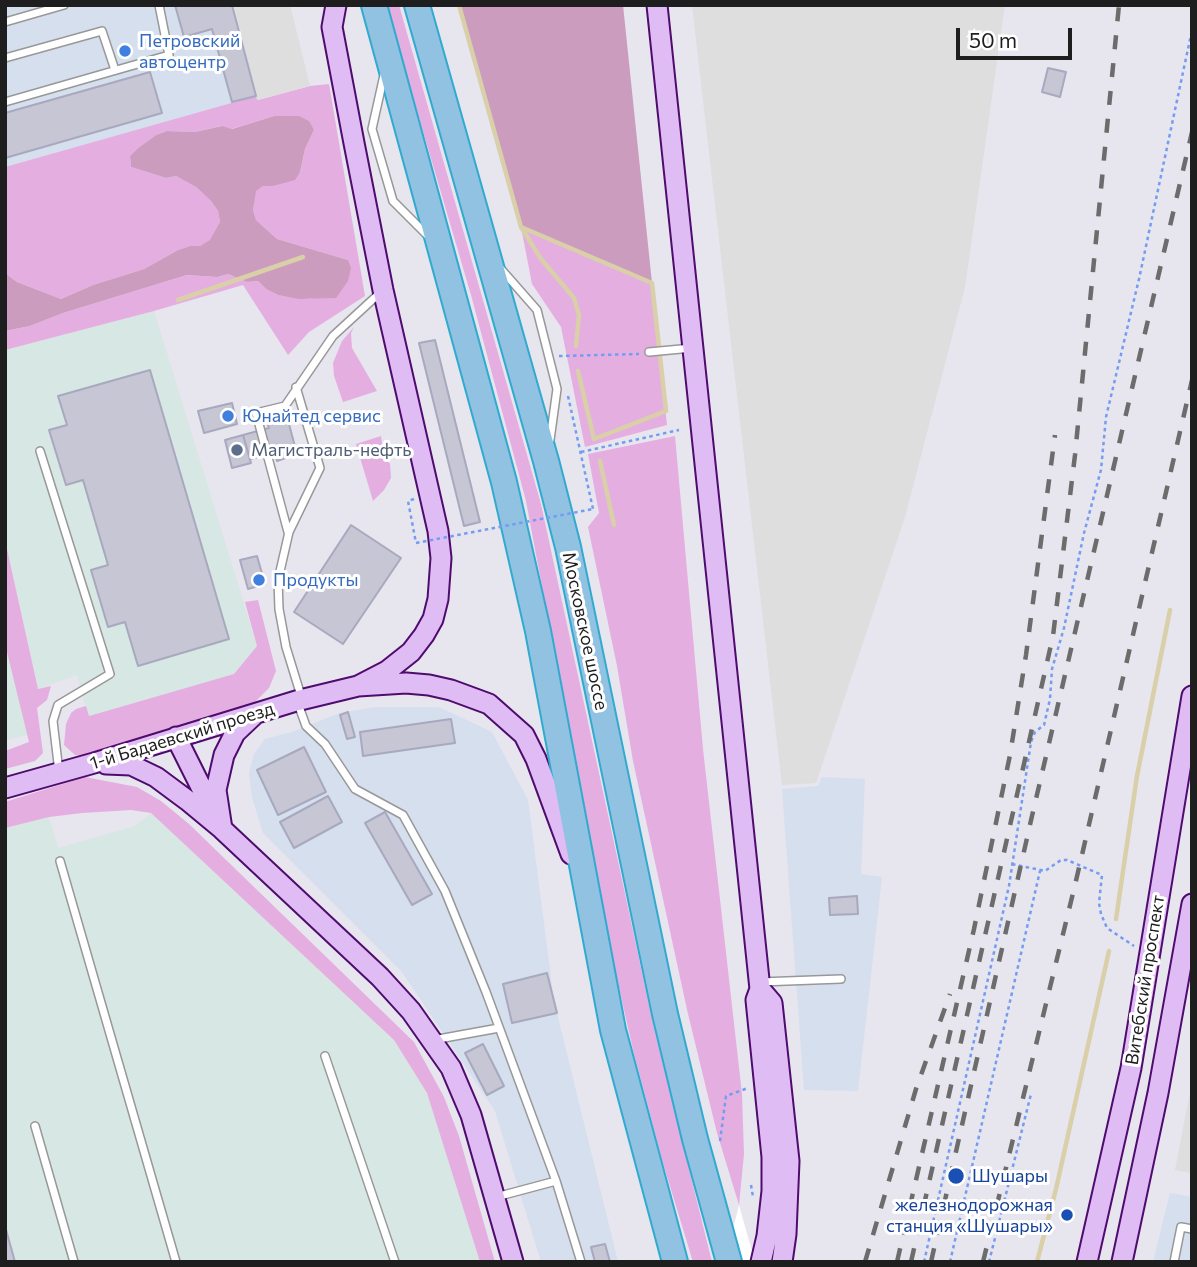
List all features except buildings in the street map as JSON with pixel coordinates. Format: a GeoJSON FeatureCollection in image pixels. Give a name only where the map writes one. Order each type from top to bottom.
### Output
{"type":"FeatureCollection","features":[{"type":"Feature","properties":{"kind":"highway"},"geometry":{"type":"LineString","coordinates":[[374,5],[504,482],[538,631],[614,1030],[675,1262]]}},
{"type":"Feature","properties":{"kind":"highway","name":"Московское шоссе"},"geometry":{"type":"LineString","coordinates":[[417,5],[568,547],[665,1014],[695,1139],[730,1262]]}},
{"type":"Feature","properties":{"kind":"street"},"geometry":{"type":"LineString","coordinates":[[336,5],[332,27],[383,290],[438,531],[441,558],[441,580],[433,619],[425,635],[387,671],[358,686]]}},
{"type":"Feature","properties":{"kind":"street"},"geometry":{"type":"LineString","coordinates":[[428,5],[433,58]]}},
{"type":"Feature","properties":{"kind":"street"},"geometry":{"type":"LineString","coordinates":[[657,5],[760,985],[756,1000],[772,1157],[772,1191],[761,1262]]}},
{"type":"Feature","properties":{"kind":"street"},"geometry":{"type":"LineString","coordinates":[[358,686],[406,683],[429,685],[489,704],[508,719],[530,743],[586,894]]}},
{"type":"Feature","properties":{"kind":"street","name":"1-й Бадаевский проезд"},"geometry":{"type":"LineString","coordinates":[[5,788],[257,712],[358,686]]}},
{"type":"Feature","properties":{"kind":"street","name":"Витебский проспект"},"geometry":{"type":"LineString","coordinates":[[1087,1262],[1131,1068],[1192,696]]}},
{"type":"Feature","properties":{"kind":"street"},"geometry":{"type":"LineString","coordinates":[[222,829],[216,790],[223,755],[236,733],[257,712]]}},
{"type":"Feature","properties":{"kind":"street"},"geometry":{"type":"LineString","coordinates":[[176,737],[222,829]]}},
{"type":"Feature","properties":{"kind":"street"},"geometry":{"type":"LineString","coordinates":[[94,763],[131,765],[156,777],[222,829],[380,977],[411,1011],[451,1068],[471,1115],[513,1262]]}},
{"type":"Feature","properties":{"kind":"street","name":"Витебский проспект"},"geometry":{"type":"LineString","coordinates":[[1122,1260],[1158,1093],[1192,904]]}},
{"type":"Feature","properties":{"kind":"street"},"geometry":{"type":"LineString","coordinates":[[760,985],[772,1003],[789,1161],[782,1262]]}},
{"type":"Feature","properties":{"kind":"lane"},"geometry":{"type":"LineString","coordinates":[[5,22],[64,5]]}},
{"type":"Feature","properties":{"kind":"lane"},"geometry":{"type":"LineString","coordinates":[[5,102],[169,55],[159,5]]}},
{"type":"Feature","properties":{"kind":"lane"},"geometry":{"type":"LineString","coordinates":[[5,58],[102,32],[115,71]]}},
{"type":"Feature","properties":{"kind":"lane"},"geometry":{"type":"LineString","coordinates":[[388,57],[372,129],[393,201],[440,248]]}},
{"type":"Feature","properties":{"kind":"lane"},"geometry":{"type":"LineString","coordinates":[[289,532],[256,413],[285,406],[333,336],[383,290]]}},
{"type":"Feature","properties":{"kind":"lane"},"geometry":{"type":"LineString","coordinates":[[649,352],[693,348]]}},
{"type":"Feature","properties":{"kind":"lane"},"geometry":{"type":"LineString","coordinates":[[296,387],[320,468],[289,532],[278,580],[278,609],[306,726],[325,744],[355,789],[403,815],[445,891],[556,1181],[581,1262]]}},
{"type":"Feature","properties":{"kind":"lane"},"geometry":{"type":"LineString","coordinates":[[40,451],[110,674],[58,705],[53,722],[59,773]]}},
{"type":"Feature","properties":{"kind":"lane"},"geometry":{"type":"LineString","coordinates":[[60,862],[176,1262]]}},
{"type":"Feature","properties":{"kind":"lane"},"geometry":{"type":"LineString","coordinates":[[760,985],[841,979]]}},
{"type":"Feature","properties":{"kind":"lane"},"geometry":{"type":"LineString","coordinates":[[433,1040],[499,1028]]}},
{"type":"Feature","properties":{"kind":"lane"},"geometry":{"type":"LineString","coordinates":[[325,1056],[395,1262]]}},
{"type":"Feature","properties":{"kind":"lane"},"geometry":{"type":"LineString","coordinates":[[35,1126],[74,1262]]}},
{"type":"Feature","properties":{"kind":"lane"},"geometry":{"type":"LineString","coordinates":[[496,1197],[556,1181]]}},
{"type":"Feature","properties":{"kind":"lane"},"geometry":{"type":"LineString","coordinates":[[1174,1262],[1181,1227],[1192,1229]]}},
{"type":"Feature","properties":{"kind":"path"},"geometry":{"type":"LineString","coordinates":[[924,1262],[1009,886],[1031,742],[1035,733],[1044,725],[1050,699],[1052,668],[1064,628],[1104,456],[1106,417],[1139,279],[1192,30]]}},
{"type":"Feature","properties":{"kind":"path"},"geometry":{"type":"LineString","coordinates":[[559,356],[637,355],[649,352]]}},
{"type":"Feature","properties":{"kind":"path"},"geometry":{"type":"LineString","coordinates":[[581,453],[679,430]]}},
{"type":"Feature","properties":{"kind":"path"},"geometry":{"type":"LineString","coordinates":[[408,501],[416,543],[593,509],[584,463]]}},
{"type":"Feature","properties":{"kind":"path"},"geometry":{"type":"LineString","coordinates":[[1012,864],[1045,871],[1061,860],[1067,860],[1102,874],[1100,903],[1104,921],[1108,928],[1137,948]]}},
{"type":"Feature","properties":{"kind":"path"},"geometry":{"type":"LineString","coordinates":[[950,1262],[1040,871]]}},
{"type":"Feature","properties":{"kind":"path"},"geometry":{"type":"LineString","coordinates":[[719,1142],[726,1096],[750,1088]]}},
{"type":"Feature","properties":{"kind":"path"},"geometry":{"type":"LineString","coordinates":[[989,1262],[1031,1094]]}},
{"type":"Feature","properties":{"kind":"shaded area","name":"Петровский автоцентр"},"geometry":{"type":"Polygon","coordinates":[[[5,5],[232,5],[256,96],[5,167],[5,5]]]}},
{"type":"Feature","properties":{"kind":"shaded area"},"geometry":{"type":"Polygon","coordinates":[[[234,5],[290,5],[310,86],[257,100],[234,5]]]}},
{"type":"Feature","properties":{"kind":"shaded area"},"geometry":{"type":"Polygon","coordinates":[[[386,5],[399,5],[541,504],[654,1028],[712,1262],[693,1262],[634,1054],[606,930],[526,501],[471,295],[386,5]]]}},
{"type":"Feature","properties":{"kind":"shaded area"},"geometry":{"type":"Polygon","coordinates":[[[459,5],[623,5],[652,283],[521,227],[459,5]]]}},
{"type":"Feature","properties":{"kind":"shaded area"},"geometry":{"type":"Polygon","coordinates":[[[692,5],[1005,5],[965,287],[905,517],[816,783],[782,785],[692,5]]]}},
{"type":"Feature","properties":{"kind":"shaded area"},"geometry":{"type":"Polygon","coordinates":[[[329,84],[365,296],[309,332],[288,355],[243,285],[5,350],[5,331],[30,326],[63,313],[187,275],[217,277],[228,274],[247,282],[258,281],[278,295],[311,299],[348,260],[277,239],[256,220],[253,210],[255,191],[263,186],[273,186],[300,172],[305,149],[314,130],[274,116],[231,129],[221,126],[195,132],[167,131],[156,135],[130,156],[131,167],[166,178],[176,176],[196,187],[218,211],[220,222],[216,231],[210,241],[200,246],[178,250],[144,269],[93,285],[61,299],[17,282],[5,273],[5,167],[256,96],[258,100],[310,86],[329,84]]]}},
{"type":"Feature","properties":{"kind":"shaded area"},"geometry":{"type":"Polygon","coordinates":[[[274,116],[299,116],[309,121],[314,130],[295,180],[263,186],[256,191],[253,210],[256,220],[277,239],[348,260],[351,268],[348,281],[336,298],[299,299],[278,295],[258,281],[247,282],[228,274],[217,277],[187,275],[63,313],[30,326],[5,331],[5,273],[17,282],[61,299],[93,285],[144,269],[178,250],[200,246],[210,240],[220,222],[218,211],[211,201],[196,187],[176,176],[166,178],[131,167],[130,156],[138,148],[156,135],[167,131],[195,132],[222,126],[232,129],[274,116]]]}},
{"type":"Feature","properties":{"kind":"shaded area"},"geometry":{"type":"Polygon","coordinates":[[[521,227],[652,283],[667,425],[585,447],[561,327],[532,284],[521,227]]]}},
{"type":"Feature","properties":{"kind":"shaded area"},"geometry":{"type":"Polygon","coordinates":[[[154,311],[257,646],[234,674],[88,716],[77,675],[38,689],[5,540],[5,350],[154,311]]]}},
{"type":"Feature","properties":{"kind":"shaded area"},"geometry":{"type":"Polygon","coordinates":[[[354,327],[351,333],[352,348],[377,391],[343,402],[334,376],[333,363],[342,341],[354,327]]]}},
{"type":"Feature","properties":{"kind":"shaded area"},"geometry":{"type":"Polygon","coordinates":[[[381,436],[383,451],[390,464],[391,478],[373,501],[356,444],[381,436]]]}},
{"type":"Feature","properties":{"kind":"shaded area"},"geometry":{"type":"Polygon","coordinates":[[[675,436],[703,749],[742,1094],[744,1154],[739,1205],[717,1133],[688,1014],[633,761],[617,666],[588,527],[599,513],[588,454],[675,436]]]}},
{"type":"Feature","properties":{"kind":"shaded area"},"geometry":{"type":"Polygon","coordinates":[[[5,540],[38,689],[51,686],[47,700],[37,708],[43,753],[35,761],[5,769],[5,751],[29,742],[5,644],[5,540]]]}},
{"type":"Feature","properties":{"kind":"shaded area"},"geometry":{"type":"Polygon","coordinates":[[[258,600],[276,671],[269,688],[254,703],[90,756],[75,755],[64,745],[66,724],[76,709],[86,706],[89,716],[234,674],[257,646],[245,602],[258,600]]]}},
{"type":"Feature","properties":{"kind":"shaded area"},"geometry":{"type":"Polygon","coordinates":[[[5,644],[28,735],[5,740],[5,644]]]}},
{"type":"Feature","properties":{"kind":"shaded area"},"geometry":{"type":"Polygon","coordinates":[[[376,707],[439,707],[492,732],[528,800],[554,1001],[618,1262],[541,1262],[495,1111],[402,972],[263,833],[252,797],[249,773],[254,754],[265,739],[292,732],[340,713],[376,707]]]}},
{"type":"Feature","properties":{"kind":"shaded area"},"geometry":{"type":"Polygon","coordinates":[[[85,777],[137,787],[161,801],[189,824],[414,1042],[444,1097],[459,1136],[495,1262],[480,1262],[427,1093],[394,1040],[151,813],[131,810],[82,813],[49,817],[5,828],[5,802],[85,777]]]}},
{"type":"Feature","properties":{"kind":"shaded area"},"geometry":{"type":"Polygon","coordinates":[[[822,777],[865,779],[861,874],[882,877],[858,1091],[804,1090],[782,789],[818,786],[822,777]]]}},
{"type":"Feature","properties":{"kind":"shaded area"},"geometry":{"type":"Polygon","coordinates":[[[151,813],[394,1040],[427,1093],[480,1262],[5,1262],[5,828],[49,817],[58,848],[135,826],[151,813]]]}},
{"type":"Feature","properties":{"kind":"shaded area"},"geometry":{"type":"Polygon","coordinates":[[[1192,1082],[1192,1173],[1175,1170],[1192,1082]]]}},
{"type":"Feature","properties":{"kind":"shaded area"},"geometry":{"type":"Polygon","coordinates":[[[1170,1193],[1192,1197],[1192,1262],[1153,1262],[1170,1193]]]}},
{"type":"Feature","properties":{"kind":"pier"},"geometry":{"type":"Polygon","coordinates":[[[739,1205],[755,1262],[725,1262],[739,1205]]]}},
{"type":"Feature","properties":{"kind":"waterway"},"geometry":{"type":"LineString","coordinates":[[459,5],[521,227],[541,259],[574,298],[579,315],[576,346]]}},
{"type":"Feature","properties":{"kind":"waterway"},"geometry":{"type":"LineString","coordinates":[[521,227],[652,283],[666,411],[594,439],[578,371]]}},
{"type":"Feature","properties":{"kind":"waterway"},"geometry":{"type":"LineString","coordinates":[[178,300],[303,257]]}},
{"type":"Feature","properties":{"kind":"waterway"},"geometry":{"type":"LineString","coordinates":[[600,461],[614,525]]}},
{"type":"Feature","properties":{"kind":"waterway"},"geometry":{"type":"LineString","coordinates":[[1116,919],[1137,776],[1170,610]]}},
{"type":"Feature","properties":{"kind":"waterway"},"geometry":{"type":"LineString","coordinates":[[1037,1262],[1109,951]]}},
{"type":"Feature","properties":{"kind":"railway"},"geometry":{"type":"LineString","coordinates":[[911,1262],[1053,636],[1075,455],[1119,5]]}},
{"type":"Feature","properties":{"kind":"railway"},"geometry":{"type":"LineString","coordinates":[[931,1262],[1192,132]]}},
{"type":"Feature","properties":{"kind":"railway"},"geometry":{"type":"LineString","coordinates":[[983,1262],[1075,885],[1192,380]]}},
{"type":"Feature","properties":{"kind":"railway"},"geometry":{"type":"LineString","coordinates":[[897,1262],[974,929],[1010,755],[1055,435]]}},
{"type":"Feature","properties":{"kind":"railway"},"geometry":{"type":"LineString","coordinates":[[865,1262],[916,1089],[950,994]]}},
{"type":"Feature","properties":{"kind":"place","name":"Петровский автоцентр"},"geometry":{"type":"Point","coordinates":[125,51]}},
{"type":"Feature","properties":{"kind":"place","name":"Юнайтед сервис"},"geometry":{"type":"Point","coordinates":[228,416]}},
{"type":"Feature","properties":{"kind":"place","name":"Магистраль-нефть"},"geometry":{"type":"Point","coordinates":[237,450]}},
{"type":"Feature","properties":{"kind":"place","name":"Продукты"},"geometry":{"type":"Point","coordinates":[259,580]}},
{"type":"Feature","properties":{"kind":"place","name":"Шушары"},"geometry":{"type":"Point","coordinates":[956,1176]}},
{"type":"Feature","properties":{"kind":"place","name":"железнодорожная станция «Шушары»"},"geometry":{"type":"Point","coordinates":[1067,1215]}}]}
